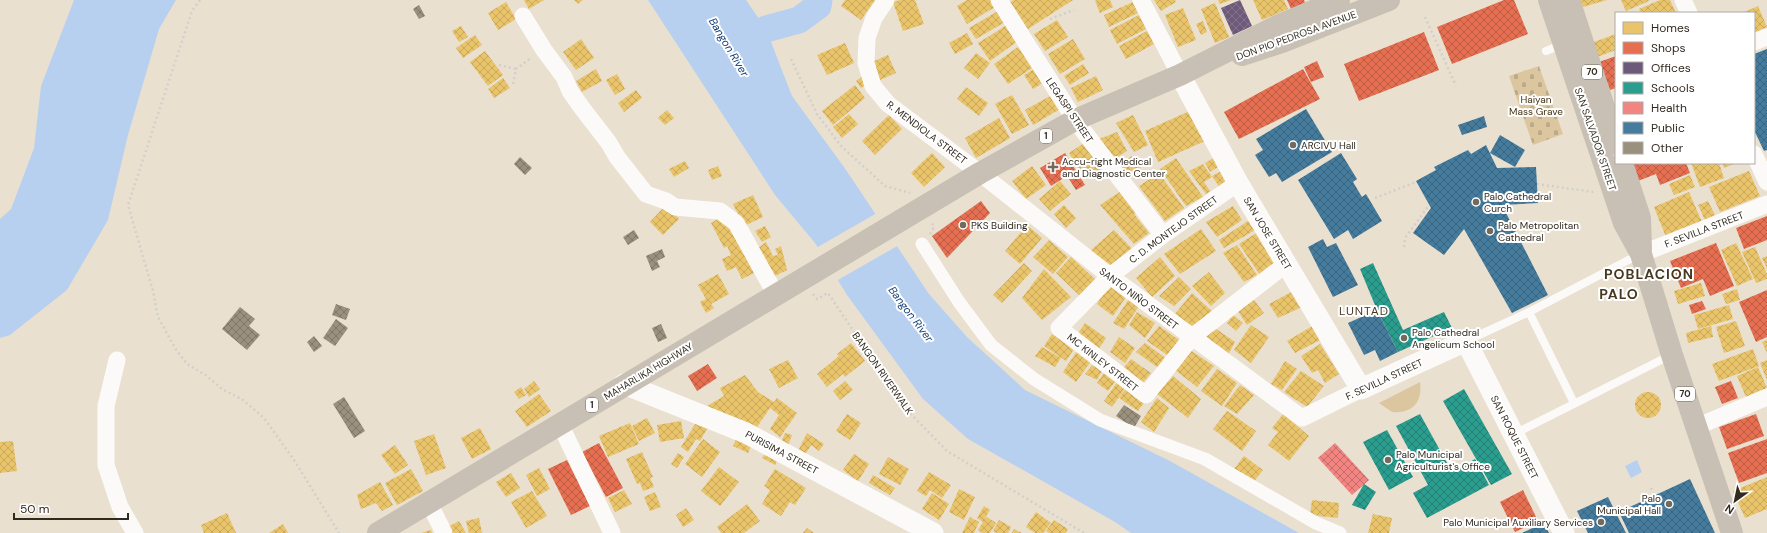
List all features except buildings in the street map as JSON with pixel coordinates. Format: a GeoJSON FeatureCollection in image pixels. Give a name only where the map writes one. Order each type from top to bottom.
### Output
{"type":"FeatureCollection","features":[{"type":"Feature","properties":{"kind":"highway","name":"DON PIO PEDROSA AVENUE"},"geometry":{"type":"LineString","coordinates":[[921,210],[980,173],[1075,120],[1180,75],[1275,27],[1339,0]]}},
{"type":"Feature","properties":{"kind":"highway","name":"DON PIO PEDROSA AVENUE"},"geometry":{"type":"LineString","coordinates":[[1180,75],[1282,42],[1389,0]]}},
{"type":"Feature","properties":{"kind":"highway","name":"SAN SALVADOR STREET"},"geometry":{"type":"LineString","coordinates":[[1549,0],[1555,47],[1624,223],[1641,254],[1672,355],[1732,533]]}},
{"type":"Feature","properties":{"kind":"highway","name":"SAN SALVADOR STREET"},"geometry":{"type":"LineString","coordinates":[[1569,0],[1610,103],[1615,137]]}},
{"type":"Feature","properties":{"kind":"highway","name":"SAN SALVADOR STREET"},"geometry":{"type":"LineString","coordinates":[[1622,164],[1640,218],[1641,254]]}},
{"type":"Feature","properties":{"kind":"highway","name":"MAHARLIKA HIGHWAY"},"geometry":{"type":"LineString","coordinates":[[378,533],[624,384],[776,295],[810,286],[921,210]]}},
{"type":"Feature","properties":{"kind":"street","name":"R. MENDIOLA STREET"},"geometry":{"type":"LineString","coordinates":[[886,0],[874,18],[867,38],[866,63],[873,86],[888,104],[980,173]]}},
{"type":"Feature","properties":{"kind":"street","name":"LEGASPI STREET"},"geometry":{"type":"LineString","coordinates":[[998,0],[1075,120],[1163,235]]}},
{"type":"Feature","properties":{"kind":"street"},"geometry":{"type":"LineString","coordinates":[[1141,0],[1180,75]]}},
{"type":"Feature","properties":{"kind":"street"},"geometry":{"type":"LineString","coordinates":[[1683,0],[1689,12]]}},
{"type":"Feature","properties":{"kind":"street"},"geometry":{"type":"LineString","coordinates":[[523,16],[544,50],[564,77],[570,91],[609,143],[617,157],[646,194],[666,201],[675,207],[720,211],[736,223],[776,295]]}},
{"type":"Feature","properties":{"kind":"street"},"geometry":{"type":"LineString","coordinates":[[1755,42],[1767,37]]}},
{"type":"Feature","properties":{"kind":"street","name":"SAN JOSE STREET"},"geometry":{"type":"LineString","coordinates":[[1180,75],[1238,183],[1361,389]]}},
{"type":"Feature","properties":{"kind":"street"},"geometry":{"type":"LineString","coordinates":[[1755,156],[1767,182]]}},
{"type":"Feature","properties":{"kind":"street","name":"SANTO NIÑO STREET"},"geometry":{"type":"LineString","coordinates":[[980,173],[1110,276],[1302,418]]}},
{"type":"Feature","properties":{"kind":"street","name":"C. D. MONTEJO STREET"},"geometry":{"type":"LineString","coordinates":[[1059,328],[1110,276],[1163,235],[1238,183]]}},
{"type":"Feature","properties":{"kind":"street","name":"F. SEVILLA STREET"},"geometry":{"type":"LineString","coordinates":[[1641,254],[1767,204]]}},
{"type":"Feature","properties":{"kind":"street"},"geometry":{"type":"LineString","coordinates":[[922,244],[959,302],[991,345],[1034,378],[1100,420],[1205,459],[1316,523],[1340,533]]}},
{"type":"Feature","properties":{"kind":"street"},"geometry":{"type":"LineString","coordinates":[[1192,337],[1286,264]]}},
{"type":"Feature","properties":{"kind":"street","name":"MC KINLEY STREET"},"geometry":{"type":"LineString","coordinates":[[1059,328],[1146,395],[1192,337]]}},
{"type":"Feature","properties":{"kind":"street","name":"F. SEVILLA STREET"},"geometry":{"type":"LineString","coordinates":[[1302,418],[1466,341]]}},
{"type":"Feature","properties":{"kind":"street","name":"SAN ROQUE STREET"},"geometry":{"type":"LineString","coordinates":[[1466,341],[1564,533]]}},
{"type":"Feature","properties":{"kind":"street"},"geometry":{"type":"LineString","coordinates":[[117,360],[106,406],[106,465],[120,506],[134,533]]}},
{"type":"Feature","properties":{"kind":"street","name":"PURISIMA STREET"},"geometry":{"type":"LineString","coordinates":[[624,384],[746,433],[933,533]]}},
{"type":"Feature","properties":{"kind":"street"},"geometry":{"type":"LineString","coordinates":[[1696,427],[1767,397]]}},
{"type":"Feature","properties":{"kind":"street"},"geometry":{"type":"LineString","coordinates":[[560,424],[612,533]]}},
{"type":"Feature","properties":{"kind":"street"},"geometry":{"type":"LineString","coordinates":[[428,503],[444,533]]}},
{"type":"Feature","properties":{"kind":"lane"},"geometry":{"type":"LineString","coordinates":[[1466,341],[1529,312],[1641,254]]}},
{"type":"Feature","properties":{"kind":"lane"},"geometry":{"type":"LineString","coordinates":[[1529,312],[1574,403]]}},
{"type":"Feature","properties":{"kind":"lane"},"geometry":{"type":"LineString","coordinates":[[1514,434],[1672,355]]}},
{"type":"Feature","properties":{"kind":"path"},"geometry":{"type":"LineString","coordinates":[[200,0],[190,18],[128,205],[153,291],[158,317],[175,348],[187,364],[207,376],[222,389],[244,400],[264,418],[294,460],[339,533]]}},
{"type":"Feature","properties":{"kind":"path"},"geometry":{"type":"LineString","coordinates":[[1050,19],[1074,10]]}},
{"type":"Feature","properties":{"kind":"path"},"geometry":{"type":"LineString","coordinates":[[1425,17],[1456,86]]}},
{"type":"Feature","properties":{"kind":"path"},"geometry":{"type":"LineString","coordinates":[[513,84],[516,69],[544,50]]}},
{"type":"Feature","properties":{"kind":"path"},"geometry":{"type":"LineString","coordinates":[[791,59],[817,114],[841,146],[885,186],[899,191],[916,194],[921,210]]}},
{"type":"Feature","properties":{"kind":"path"},"geometry":{"type":"LineString","coordinates":[[499,65],[516,69]]}},
{"type":"Feature","properties":{"kind":"path"},"geometry":{"type":"LineString","coordinates":[[1375,198],[1416,182]]}},
{"type":"Feature","properties":{"kind":"path"},"geometry":{"type":"LineString","coordinates":[[1537,184],[1594,192]]}},
{"type":"Feature","properties":{"kind":"path"},"geometry":{"type":"LineString","coordinates":[[1404,247],[1405,238],[1429,205]]}},
{"type":"Feature","properties":{"kind":"path","name":"BANGON RIVERWALK"},"geometry":{"type":"LineString","coordinates":[[810,286],[817,299],[828,293],[905,408],[947,451],[1084,533]]}},
{"type":"Feature","properties":{"kind":"path"},"geometry":{"type":"LineString","coordinates":[[1651,488],[1654,496]]}},
{"type":"Feature","properties":{"kind":"green space","name":"Haiyan Mass Grave"},"geometry":{"type":"Polygon","coordinates":[[[1539,66],[1563,134],[1533,145],[1509,76],[1539,66]]]}},
{"type":"Feature","properties":{"kind":"green space"},"geometry":{"type":"Polygon","coordinates":[[[1420,382],[1420,395],[1418,401],[1410,409],[1392,412],[1379,403],[1420,382]]]}},
{"type":"Feature","properties":{"kind":"water"},"geometry":{"type":"Polygon","coordinates":[[[74,0],[176,0],[159,29],[128,135],[108,220],[67,290],[10,335],[0,338],[0,219],[11,209],[34,148],[41,86],[74,0]]]}},
{"type":"Feature","properties":{"kind":"water","name":"Bangon River"},"geometry":{"type":"Polygon","coordinates":[[[648,0],[746,0],[766,29],[792,96],[844,167],[929,294],[967,337],[1025,390],[1170,461],[1299,533],[1131,533],[1115,522],[968,439],[923,399],[847,295],[815,243],[775,195],[648,0]]]}},
{"type":"Feature","properties":{"kind":"water"},"geometry":{"type":"Polygon","coordinates":[[[1637,460],[1642,472],[1631,478],[1625,466],[1637,460]]]}},
{"type":"Feature","properties":{"kind":"pier"},"geometry":{"type":"Polygon","coordinates":[[[877,213],[899,245],[836,281],[816,248],[877,213]]]}},
{"type":"Feature","properties":{"kind":"waterway"},"geometry":{"type":"LineString","coordinates":[[766,29],[799,20],[818,6],[819,0]]}},
{"type":"Feature","properties":{"kind":"place","name":"ARCIVU Hall"},"geometry":{"type":"Point","coordinates":[1293,145]}},
{"type":"Feature","properties":{"kind":"place","name":"Accu-right Medical and Diagnostic Center"},"geometry":{"type":"Point","coordinates":[1053,167]}},
{"type":"Feature","properties":{"kind":"place","name":"Palo Cathedral Curch"},"geometry":{"type":"Point","coordinates":[1476,202]}},
{"type":"Feature","properties":{"kind":"place","name":"PKS Building"},"geometry":{"type":"Point","coordinates":[963,225]}},
{"type":"Feature","properties":{"kind":"place","name":"Palo Metropolitan Cathedral"},"geometry":{"type":"Point","coordinates":[1490,231]}},
{"type":"Feature","properties":{"kind":"place","name":"Palo Cathedral Angelicum School"},"geometry":{"type":"Point","coordinates":[1404,338]}},
{"type":"Feature","properties":{"kind":"place","name":"Palo Municipal Agriculturist's Office"},"geometry":{"type":"Point","coordinates":[1388,460]}},
{"type":"Feature","properties":{"kind":"place","name":"Palo Municipal Hall"},"geometry":{"type":"Point","coordinates":[1669,504]}},
{"type":"Feature","properties":{"kind":"place","name":"Palo Municipal Auxiliary Services"},"geometry":{"type":"Point","coordinates":[1601,522]}},
{"type":"Feature","properties":{"kind":"district","name":"POBLACION"},"geometry":{"type":"Point","coordinates":[1649,274]}},
{"type":"Feature","properties":{"kind":"district","name":"PALO"},"geometry":{"type":"Point","coordinates":[1619,294]}},
{"type":"Feature","properties":{"kind":"district","name":"LUNTAD"},"geometry":{"type":"Point","coordinates":[1364,311]}}]}
